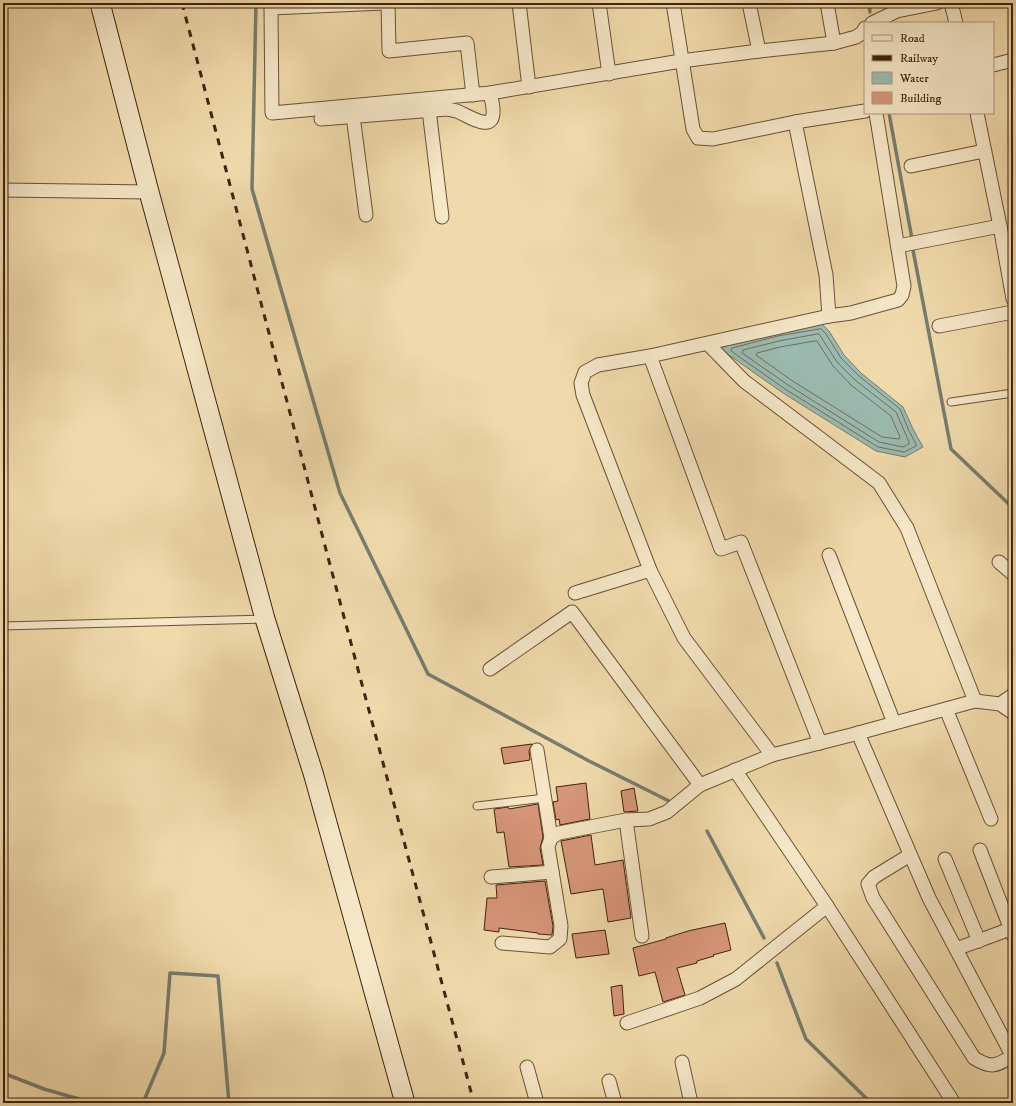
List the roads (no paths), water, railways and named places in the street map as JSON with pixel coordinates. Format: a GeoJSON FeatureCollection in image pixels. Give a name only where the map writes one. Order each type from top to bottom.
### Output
{"type":"FeatureCollection","features":[{"type":"Feature","properties":{"kind":"street"},"geometry":{"type":"LineString","coordinates":[[100,3],[149,192],[265,619],[314,776],[405,1103]]}},
{"type":"Feature","properties":{"kind":"street"},"geometry":{"type":"LineString","coordinates":[[384,3],[271,8],[272,113],[490,93],[681,61],[834,43],[856,37],[864,33]]}},
{"type":"Feature","properties":{"kind":"street"},"geometry":{"type":"LineString","coordinates":[[388,3],[389,51],[467,43],[473,95]]}},
{"type":"Feature","properties":{"kind":"street"},"geometry":{"type":"LineString","coordinates":[[519,3],[529,87]]}},
{"type":"Feature","properties":{"kind":"street"},"geometry":{"type":"LineString","coordinates":[[599,3],[609,74]]}},
{"type":"Feature","properties":{"kind":"street"},"geometry":{"type":"LineString","coordinates":[[673,3],[693,129],[698,138],[713,139],[795,122],[864,111]]}},
{"type":"Feature","properties":{"kind":"street"},"geometry":{"type":"LineString","coordinates":[[749,3],[759,51]]}},
{"type":"Feature","properties":{"kind":"street"},"geometry":{"type":"LineString","coordinates":[[827,3],[834,43]]}},
{"type":"Feature","properties":{"kind":"street"},"geometry":{"type":"LineString","coordinates":[[874,22],[897,11],[937,3]]}},
{"type":"Feature","properties":{"kind":"street"},"geometry":{"type":"LineString","coordinates":[[951,3],[956,22]]}},
{"type":"Feature","properties":{"kind":"street"},"geometry":{"type":"LineString","coordinates":[[994,65],[1013,60]]}},
{"type":"Feature","properties":{"kind":"street"},"geometry":{"type":"LineString","coordinates":[[321,118],[447,109],[457,111],[480,123],[488,122],[492,118],[494,109],[490,93]]}},
{"type":"Feature","properties":{"kind":"street"},"geometry":{"type":"LineString","coordinates":[[429,110],[442,217]]}},
{"type":"Feature","properties":{"kind":"street"},"geometry":{"type":"LineString","coordinates":[[772,755],[684,638],[650,570],[583,395],[582,383],[585,372],[598,365],[708,344],[829,316],[851,313],[898,300],[902,295],[904,286],[876,114]]}},
{"type":"Feature","properties":{"kind":"street"},"geometry":{"type":"LineString","coordinates":[[977,114],[1013,299]]}},
{"type":"Feature","properties":{"kind":"street"},"geometry":{"type":"LineString","coordinates":[[353,116],[366,215]]}},
{"type":"Feature","properties":{"kind":"street"},"geometry":{"type":"LineString","coordinates":[[795,122],[826,275],[829,316]]}},
{"type":"Feature","properties":{"kind":"street"},"geometry":{"type":"LineString","coordinates":[[911,166],[984,151]]}},
{"type":"Feature","properties":{"kind":"street"},"geometry":{"type":"LineString","coordinates":[[3,190],[149,192]]}},
{"type":"Feature","properties":{"kind":"street"},"geometry":{"type":"LineString","coordinates":[[898,246],[1000,226]]}},
{"type":"Feature","properties":{"kind":"street"},"geometry":{"type":"LineString","coordinates":[[938,326],[1013,312]]}},
{"type":"Feature","properties":{"kind":"street"},"geometry":{"type":"LineString","coordinates":[[708,344],[744,380],[879,483],[907,528],[975,701]]}},
{"type":"Feature","properties":{"kind":"street"},"geometry":{"type":"LineString","coordinates":[[650,356],[721,549],[741,542],[820,743]]}},
{"type":"Feature","properties":{"kind":"street"},"geometry":{"type":"LineString","coordinates":[[829,555],[894,723]]}},
{"type":"Feature","properties":{"kind":"street"},"geometry":{"type":"LineString","coordinates":[[999,562],[1013,574]]}},
{"type":"Feature","properties":{"kind":"street"},"geometry":{"type":"LineString","coordinates":[[575,593],[650,570]]}},
{"type":"Feature","properties":{"kind":"street"},"geometry":{"type":"LineString","coordinates":[[490,669],[572,612],[700,784]]}},
{"type":"Feature","properties":{"kind":"street"},"geometry":{"type":"LineString","coordinates":[[1000,704],[1013,695]]}},
{"type":"Feature","properties":{"kind":"street"},"geometry":{"type":"LineString","coordinates":[[551,838],[559,833],[626,820],[649,819],[667,812],[700,784],[772,755],[975,701],[1000,704],[1013,713]]}},
{"type":"Feature","properties":{"kind":"street"},"geometry":{"type":"LineString","coordinates":[[946,709],[991,819]]}},
{"type":"Feature","properties":{"kind":"street"},"geometry":{"type":"LineString","coordinates":[[858,733],[929,898],[1013,1056],[997,1065],[985,1065],[974,1058],[872,898],[868,884],[874,877],[910,855]]}},
{"type":"Feature","properties":{"kind":"street"},"geometry":{"type":"LineString","coordinates":[[502,942],[550,947],[560,939],[561,926],[548,847],[551,838],[537,750]]}},
{"type":"Feature","properties":{"kind":"street"},"geometry":{"type":"LineString","coordinates":[[735,770],[827,906],[954,1103]]}},
{"type":"Feature","properties":{"kind":"street"},"geometry":{"type":"LineString","coordinates":[[626,820],[642,936]]}},
{"type":"Feature","properties":{"kind":"street"},"geometry":{"type":"LineString","coordinates":[[956,949],[1012,931],[980,850]]}},
{"type":"Feature","properties":{"kind":"street"},"geometry":{"type":"LineString","coordinates":[[945,859],[979,941]]}},
{"type":"Feature","properties":{"kind":"street"},"geometry":{"type":"LineString","coordinates":[[491,877],[552,872]]}},
{"type":"Feature","properties":{"kind":"street"},"geometry":{"type":"LineString","coordinates":[[627,1023],[700,998],[736,979],[827,906]]}},
{"type":"Feature","properties":{"kind":"street"},"geometry":{"type":"LineString","coordinates":[[682,1062],[692,1103]]}},
{"type":"Feature","properties":{"kind":"street"},"geometry":{"type":"LineString","coordinates":[[527,1067],[537,1103]]}},
{"type":"Feature","properties":{"kind":"street"},"geometry":{"type":"LineString","coordinates":[[609,1081],[615,1103]]}},
{"type":"Feature","properties":{"kind":"lane"},"geometry":{"type":"LineString","coordinates":[[951,402],[1013,392]]}},
{"type":"Feature","properties":{"kind":"lane"},"geometry":{"type":"LineString","coordinates":[[3,626],[265,619]]}},
{"type":"Feature","properties":{"kind":"lane"},"geometry":{"type":"LineString","coordinates":[[477,806],[544,798]]}},
{"type":"Feature","properties":{"kind":"water"},"geometry":{"type":"Polygon","coordinates":[[[822,324],[829,331],[844,355],[861,373],[903,407],[923,447],[905,457],[876,451],[783,393],[719,348],[739,342],[822,324]]]}},
{"type":"Feature","properties":{"kind":"waterway"},"geometry":{"type":"LineString","coordinates":[[256,3],[252,189],[340,493],[428,674],[589,761],[673,803]]}},
{"type":"Feature","properties":{"kind":"waterway"},"geometry":{"type":"LineString","coordinates":[[869,3],[870,12]]}},
{"type":"Feature","properties":{"kind":"waterway"},"geometry":{"type":"LineString","coordinates":[[889,114],[912,239]]}},
{"type":"Feature","properties":{"kind":"waterway"},"geometry":{"type":"LineString","coordinates":[[913,250],[951,449],[1013,508]]}},
{"type":"Feature","properties":{"kind":"waterway"},"geometry":{"type":"LineString","coordinates":[[707,831],[764,938]]}},
{"type":"Feature","properties":{"kind":"waterway"},"geometry":{"type":"LineString","coordinates":[[777,963],[806,1039],[871,1103]]}},
{"type":"Feature","properties":{"kind":"waterway"},"geometry":{"type":"LineString","coordinates":[[143,1103],[164,1053],[170,973],[218,976],[229,1103]]}},
{"type":"Feature","properties":{"kind":"waterway"},"geometry":{"type":"LineString","coordinates":[[3,1073],[44,1089],[93,1103]]}},
{"type":"Feature","properties":{"kind":"railway"},"geometry":{"type":"LineString","coordinates":[[182,3],[474,1103]]}}]}
